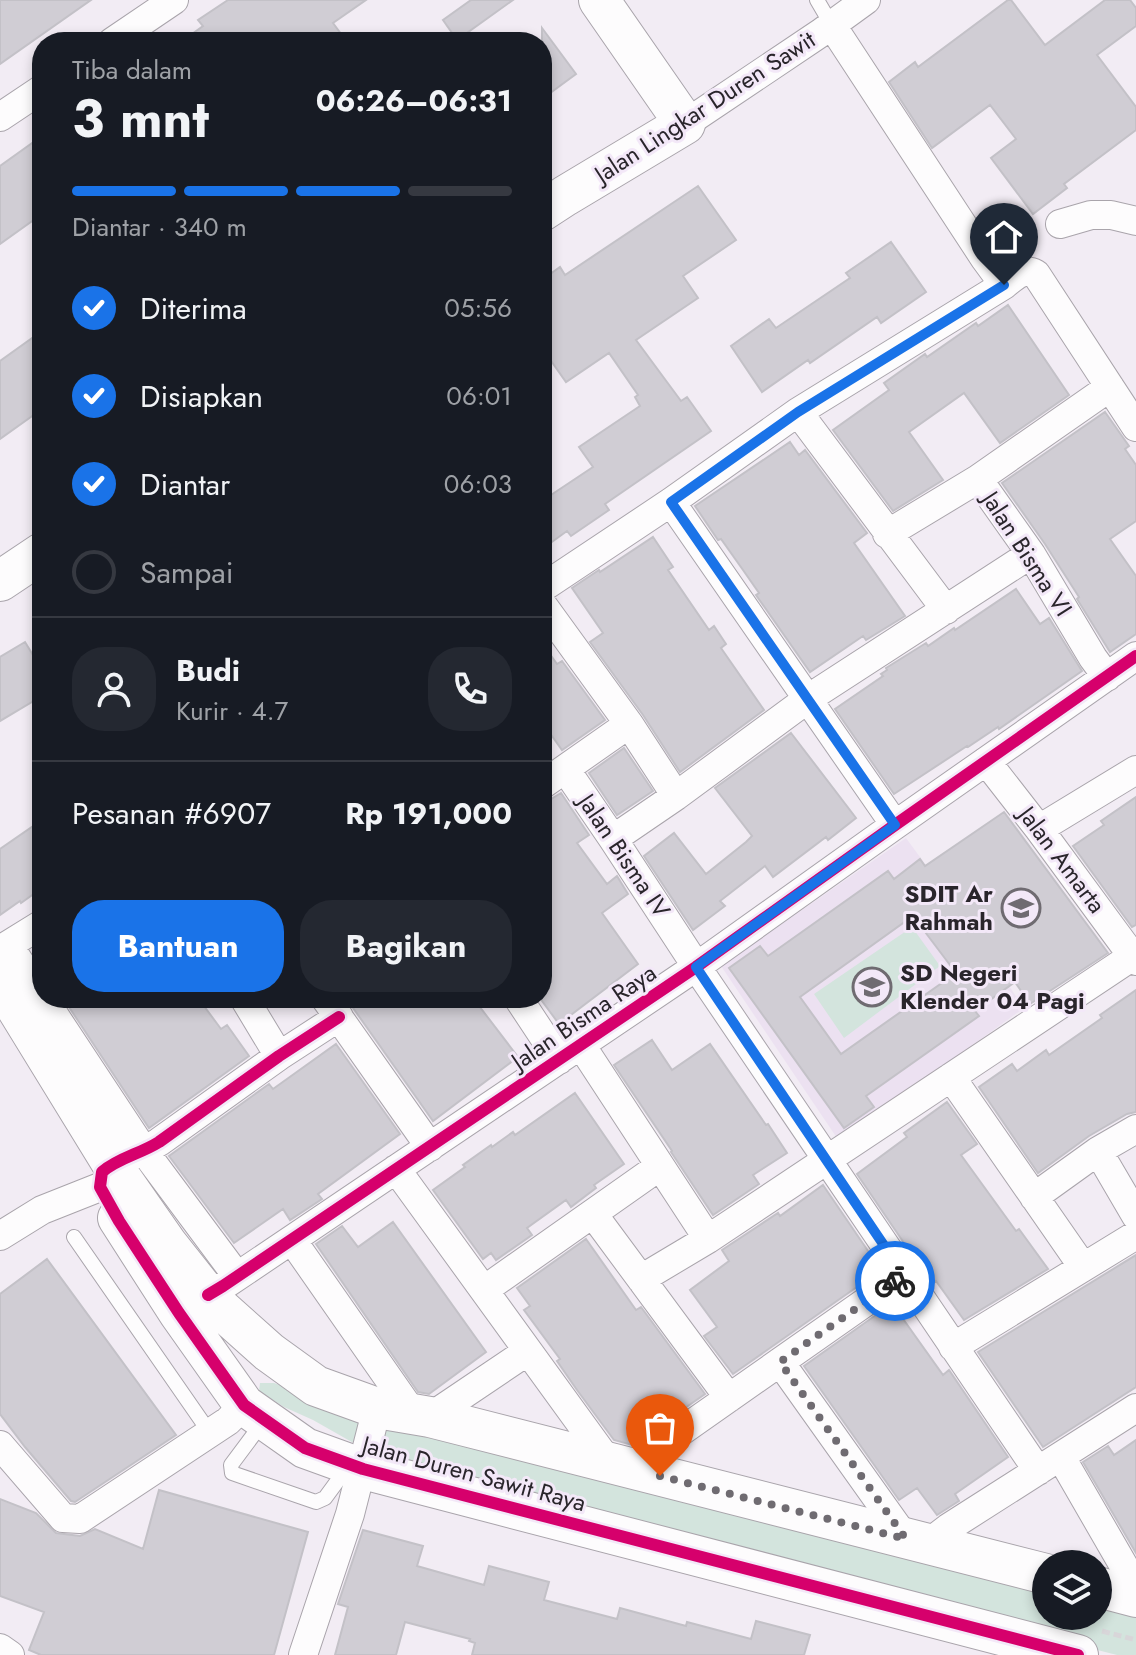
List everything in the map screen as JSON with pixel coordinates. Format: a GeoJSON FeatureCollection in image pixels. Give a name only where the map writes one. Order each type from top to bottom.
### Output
{"type":"FeatureCollection","features":[{"type":"Feature","properties":{"kind":"street"},"geometry":{"type":"LineString","coordinates":[[127,32],[174,0]]}},
{"type":"Feature","properties":{"kind":"street"},"geometry":{"type":"LineString","coordinates":[[599,0],[685,124]]}},
{"type":"Feature","properties":{"kind":"street","name":"Jalan Lingkar Duren Sawit"},"geometry":{"type":"LineString","coordinates":[[552,204],[685,124],[822,32],[824,12],[866,0]]}},
{"type":"Feature","properties":{"kind":"street"},"geometry":{"type":"LineString","coordinates":[[824,12],[985,259],[1013,278]]}},
{"type":"Feature","properties":{"kind":"street"},"geometry":{"type":"LineString","coordinates":[[0,117],[32,96]]}},
{"type":"Feature","properties":{"kind":"street"},"geometry":{"type":"LineString","coordinates":[[1060,224],[1091,215],[1111,215],[1136,221]]}},
{"type":"Feature","properties":{"kind":"street"},"geometry":{"type":"LineString","coordinates":[[552,581],[798,412],[1013,278],[1031,271],[1036,274],[1136,427]]}},
{"type":"Feature","properties":{"kind":"street"},"geometry":{"type":"LineString","coordinates":[[978,479],[1110,387]]}},
{"type":"Feature","properties":{"kind":"street"},"geometry":{"type":"LineString","coordinates":[[798,412],[946,610]]}},
{"type":"Feature","properties":{"kind":"street","name":"Jalan Bisma VI"},"geometry":{"type":"LineString","coordinates":[[887,534],[978,479],[1031,554],[1107,677]]}},
{"type":"Feature","properties":{"kind":"street"},"geometry":{"type":"LineString","coordinates":[[671,502],[895,825]]}},
{"type":"Feature","properties":{"kind":"street"},"geometry":{"type":"LineString","coordinates":[[613,839],[809,698],[1031,554]]}},
{"type":"Feature","properties":{"kind":"street"},"geometry":{"type":"LineString","coordinates":[[0,581],[32,560]]}},
{"type":"Feature","properties":{"kind":"street"},"geometry":{"type":"LineString","coordinates":[[552,618],[629,724],[676,796]]}},
{"type":"Feature","properties":{"kind":"street","name":"Jalan Bisma Raya"},"geometry":{"type":"LineString","coordinates":[[222,1286],[696,967],[1136,656]]}},
{"type":"Feature","properties":{"kind":"street"},"geometry":{"type":"LineString","coordinates":[[566,770],[629,724]]}},
{"type":"Feature","properties":{"kind":"street","name":"Jalan Amarta"},"geometry":{"type":"LineString","coordinates":[[986,761],[1135,957]]}},
{"type":"Feature","properties":{"kind":"street","name":"Jalan Bisma IV"},"geometry":{"type":"LineString","coordinates":[[552,779],[566,770],[953,1347],[1049,1464],[1136,1587]]}},
{"type":"Feature","properties":{"kind":"street"},"geometry":{"type":"LineString","coordinates":[[1039,829],[1136,770]]}},
{"type":"Feature","properties":{"kind":"street"},"geometry":{"type":"LineString","coordinates":[[32,933],[3,959],[32,987]]}},
{"type":"Feature","properties":{"kind":"street"},"geometry":{"type":"LineString","coordinates":[[641,1279],[708,1239],[1135,957]]}},
{"type":"Feature","properties":{"kind":"street","name":"Jalan Duren Sawit Raya"},"geometry":{"type":"LineString","coordinates":[[3,959],[118,1167],[167,1244],[222,1286],[213,1302],[269,1352],[316,1386],[407,1413],[1032,1571]]}},
{"type":"Feature","properties":{"kind":"street"},"geometry":{"type":"LineString","coordinates":[[48,1008],[118,1167]]}},
{"type":"Feature","properties":{"kind":"street"},"geometry":{"type":"LineString","coordinates":[[250,1008],[279,1056]]}},
{"type":"Feature","properties":{"kind":"street"},"geometry":{"type":"LineString","coordinates":[[0,1236],[118,1167],[279,1056],[332,1008],[430,1147]]}},
{"type":"Feature","properties":{"kind":"street"},"geometry":{"type":"LineString","coordinates":[[527,1008],[570,1053],[660,1166],[708,1239]]}},
{"type":"Feature","properties":{"kind":"street"},"geometry":{"type":"LineString","coordinates":[[951,1077],[1083,1267]]}},
{"type":"Feature","properties":{"kind":"street"},"geometry":{"type":"LineString","coordinates":[[1034,1197],[1098,1151],[1136,1129]]}},
{"type":"Feature","properties":{"kind":"street"},"geometry":{"type":"LineString","coordinates":[[1098,1151],[1136,1216]]}},
{"type":"Feature","properties":{"kind":"street"},"geometry":{"type":"LineString","coordinates":[[484,1290],[660,1166]]}},
{"type":"Feature","properties":{"kind":"street","name":"Jalan Duren Sawit Raya"},"geometry":{"type":"LineString","coordinates":[[118,1167],[119,1221],[179,1313],[255,1412],[305,1448],[356,1467],[1078,1655]]}},
{"type":"Feature","properties":{"kind":"street"},"geometry":{"type":"LineString","coordinates":[[396,1169],[528,1351],[620,1466],[729,1398],[904,1275]]}},
{"type":"Feature","properties":{"kind":"street"},"geometry":{"type":"LineString","coordinates":[[593,1214],[729,1398]]}},
{"type":"Feature","properties":{"kind":"street"},"geometry":{"type":"LineString","coordinates":[[953,1347],[1136,1235]]}},
{"type":"Feature","properties":{"kind":"street"},"geometry":{"type":"LineString","coordinates":[[292,1240],[407,1413]]}},
{"type":"Feature","properties":{"kind":"street"},"geometry":{"type":"LineString","coordinates":[[303,1655],[350,1514],[356,1467],[407,1413],[528,1351]]}},
{"type":"Feature","properties":{"kind":"street"},"geometry":{"type":"LineString","coordinates":[[780,1362],[916,1542],[948,1528],[1136,1408]]}},
{"type":"Feature","properties":{"kind":"street"},"geometry":{"type":"LineString","coordinates":[[0,1445],[63,1518],[80,1519],[228,1421],[255,1412]]}},
{"type":"Feature","properties":{"kind":"street"},"geometry":{"type":"LineString","coordinates":[[1112,1591],[1136,1597]]}},
{"type":"Feature","properties":{"kind":"street"},"geometry":{"type":"LineString","coordinates":[[0,1648],[10,1655]]}},
{"type":"Feature","properties":{"kind":"lane"},"geometry":{"type":"LineString","coordinates":[[74,1237],[210,1433]]}},
{"type":"Feature","properties":{"kind":"lane"},"geometry":{"type":"LineString","coordinates":[[255,1412],[231,1465],[232,1473],[316,1502],[325,1498],[356,1467]]}},
{"type":"Feature","properties":{"kind":"shaded area","name":"SD Negeri Klender 04 Pagi"},"geometry":{"type":"Polygon","coordinates":[[[906,838],[1024,1008],[839,1141],[721,966],[906,838]]]}},
{"type":"Feature","properties":{"kind":"shaded area"},"geometry":{"type":"Polygon","coordinates":[[[912,927],[940,966],[844,1038],[814,994],[912,927]]]}},
{"type":"Feature","properties":{"kind":"shaded area"},"geometry":{"type":"Polygon","coordinates":[[[260,1383],[274,1383],[1032,1588],[1032,1630],[1112,1630],[1112,1609],[1136,1615],[1136,1655],[1117,1655],[410,1475],[259,1391],[260,1383]]]}},
{"type":"Feature","properties":{"kind":"building"},"geometry":{"type":"Polygon","coordinates":[[[0,0],[91,0],[46,32],[32,32],[32,41],[0,64],[0,0]]]}},
{"type":"Feature","properties":{"kind":"building"},"geometry":{"type":"Polygon","coordinates":[[[228,0],[366,0],[333,23],[340,32],[195,32],[203,26],[198,20],[228,0]]]}},
{"type":"Feature","properties":{"kind":"building"},"geometry":{"type":"Polygon","coordinates":[[[471,0],[513,0],[468,32],[451,32],[443,20],[471,0]]]}},
{"type":"Feature","properties":{"kind":"building"},"geometry":{"type":"Polygon","coordinates":[[[1008,0],[1045,45],[1105,0],[1130,0],[1136,8],[1136,26],[1097,55],[1136,107],[1136,130],[1064,184],[1067,188],[1033,214],[991,158],[1016,139],[990,105],[932,148],[889,82],[915,62],[918,67],[1008,0]]]}},
{"type":"Feature","properties":{"kind":"building"},"geometry":{"type":"Polygon","coordinates":[[[552,42],[576,74],[552,92],[552,42]]]}},
{"type":"Feature","properties":{"kind":"building"},"geometry":{"type":"Polygon","coordinates":[[[32,143],[32,221],[0,244],[0,166],[32,143]]]}},
{"type":"Feature","properties":{"kind":"building"},"geometry":{"type":"Polygon","coordinates":[[[698,186],[736,240],[683,276],[698,298],[636,340],[681,401],[687,397],[711,431],[605,504],[609,510],[571,536],[567,531],[552,542],[552,494],[593,467],[579,447],[640,406],[635,397],[638,395],[609,353],[566,382],[552,362],[552,273],[560,267],[565,275],[698,186]]]}},
{"type":"Feature","properties":{"kind":"building"},"geometry":{"type":"Polygon","coordinates":[[[891,242],[926,292],[881,323],[877,317],[762,392],[731,346],[769,319],[776,328],[850,278],[846,273],[891,242]]]}},
{"type":"Feature","properties":{"kind":"building"},"geometry":{"type":"Polygon","coordinates":[[[1008,305],[1069,395],[1000,443],[964,393],[909,432],[943,480],[893,511],[833,430],[889,390],[884,383],[925,354],[927,357],[1008,305]]]}},
{"type":"Feature","properties":{"kind":"building"},"geometry":{"type":"Polygon","coordinates":[[[32,338],[32,416],[0,439],[0,361],[32,338]]]}},
{"type":"Feature","properties":{"kind":"building"},"geometry":{"type":"Polygon","coordinates":[[[1105,412],[1129,446],[1125,449],[1136,465],[1136,521],[1110,539],[1136,576],[1136,634],[1110,652],[1077,599],[1079,597],[1002,483],[1105,412]]]}},
{"type":"Feature","properties":{"kind":"building"},"geometry":{"type":"Polygon","coordinates":[[[790,442],[799,455],[805,450],[867,533],[854,543],[905,616],[866,640],[863,636],[810,672],[756,595],[759,593],[695,506],[790,442]]]}},
{"type":"Feature","properties":{"kind":"building"},"geometry":{"type":"Polygon","coordinates":[[[653,537],[673,567],[668,570],[709,630],[714,626],[726,644],[721,648],[764,710],[680,772],[590,642],[603,633],[572,588],[653,537]]]}},
{"type":"Feature","properties":{"kind":"building"},"geometry":{"type":"Polygon","coordinates":[[[1016,589],[1040,624],[1049,618],[1082,671],[999,729],[894,794],[835,709],[883,676],[881,674],[886,668],[926,643],[928,646],[955,630],[1016,589]]]}},
{"type":"Feature","properties":{"kind":"building"},"geometry":{"type":"Polygon","coordinates":[[[25,642],[32,654],[32,702],[0,721],[0,657],[25,642]]]}},
{"type":"Feature","properties":{"kind":"building"},"geometry":{"type":"Polygon","coordinates":[[[552,657],[557,664],[562,661],[605,720],[562,750],[552,736],[552,657]]]}},
{"type":"Feature","properties":{"kind":"building"},"geometry":{"type":"Polygon","coordinates":[[[791,733],[856,818],[773,877],[765,866],[720,901],[725,906],[693,930],[644,856],[674,833],[706,874],[746,842],[752,836],[715,788],[791,733]]]}},
{"type":"Feature","properties":{"kind":"building"},"geometry":{"type":"Polygon","coordinates":[[[624,748],[653,791],[617,815],[589,773],[624,748]]]}},
{"type":"Feature","properties":{"kind":"building"},"geometry":{"type":"Polygon","coordinates":[[[561,793],[589,835],[577,843],[607,884],[617,876],[628,894],[602,913],[638,964],[559,1024],[547,1008],[552,1008],[552,798],[561,793]]]}},
{"type":"Feature","properties":{"kind":"building"},"geometry":{"type":"Polygon","coordinates":[[[1136,797],[1136,925],[1132,927],[1073,846],[1104,825],[1101,821],[1136,797]]]}},
{"type":"Feature","properties":{"kind":"building"},"geometry":{"type":"Polygon","coordinates":[[[1004,812],[1108,953],[1030,1004],[1015,982],[975,1011],[979,1016],[866,1096],[874,1107],[844,1128],[729,968],[760,946],[768,956],[888,871],[894,879],[920,859],[925,866],[1004,812]],[[913,916],[800,997],[841,1054],[956,973],[913,916]]]}},
{"type":"Feature","properties":{"kind":"building"},"geometry":{"type":"Polygon","coordinates":[[[32,827],[32,895],[0,915],[0,849],[32,827]]]}},
{"type":"Feature","properties":{"kind":"building"},"geometry":{"type":"Polygon","coordinates":[[[1136,990],[1136,1112],[1089,1136],[1038,1173],[979,1087],[1012,1064],[1017,1071],[1046,1050],[1049,1055],[1136,990]]]}},
{"type":"Feature","properties":{"kind":"building"},"geometry":{"type":"Polygon","coordinates":[[[70,1008],[205,1008],[221,1029],[227,1025],[249,1056],[149,1128],[70,1008]]]}},
{"type":"Feature","properties":{"kind":"building"},"geometry":{"type":"Polygon","coordinates":[[[353,1008],[481,1008],[518,1057],[433,1121],[353,1008]]]}},
{"type":"Feature","properties":{"kind":"building"},"geometry":{"type":"Polygon","coordinates":[[[652,1040],[672,1070],[710,1044],[787,1153],[753,1175],[759,1184],[713,1215],[614,1065],[652,1040]]]}},
{"type":"Feature","properties":{"kind":"building"},"geometry":{"type":"Polygon","coordinates":[[[336,1044],[400,1134],[318,1194],[322,1199],[290,1220],[283,1209],[234,1243],[169,1156],[269,1084],[273,1089],[336,1044]]]}},
{"type":"Feature","properties":{"kind":"building"},"geometry":{"type":"Polygon","coordinates":[[[575,1093],[624,1164],[594,1185],[596,1188],[571,1207],[566,1200],[527,1228],[532,1235],[496,1260],[491,1253],[483,1259],[433,1190],[491,1145],[513,1132],[515,1135],[575,1093]]]}},
{"type":"Feature","properties":{"kind":"building"},"geometry":{"type":"Polygon","coordinates":[[[947,1102],[977,1144],[961,1155],[1048,1269],[964,1320],[936,1281],[932,1284],[857,1174],[907,1137],[904,1133],[947,1102]]]}},
{"type":"Feature","properties":{"kind":"building"},"geometry":{"type":"Polygon","coordinates":[[[823,1185],[881,1270],[733,1374],[704,1336],[717,1327],[690,1290],[729,1261],[722,1250],[778,1213],[780,1216],[823,1185]]]}},
{"type":"Feature","properties":{"kind":"building"},"geometry":{"type":"Polygon","coordinates":[[[393,1222],[486,1352],[429,1394],[418,1392],[316,1244],[342,1226],[358,1247],[393,1222]]]}},
{"type":"Feature","properties":{"kind":"building"},"geometry":{"type":"Polygon","coordinates":[[[586,1239],[636,1310],[641,1307],[705,1394],[632,1445],[614,1440],[577,1390],[557,1361],[560,1359],[524,1310],[530,1306],[517,1288],[586,1239]]]}},
{"type":"Feature","properties":{"kind":"building"},"geometry":{"type":"Polygon","coordinates":[[[1136,1255],[1136,1387],[1043,1447],[978,1352],[1136,1255]]]}},
{"type":"Feature","properties":{"kind":"building"},"geometry":{"type":"Polygon","coordinates":[[[47,1259],[176,1435],[75,1502],[0,1414],[0,1294],[47,1259]]]}},
{"type":"Feature","properties":{"kind":"building"},"geometry":{"type":"Polygon","coordinates":[[[900,1298],[904,1303],[896,1309],[943,1375],[949,1370],[1008,1457],[955,1494],[959,1501],[937,1515],[917,1488],[899,1500],[804,1366],[900,1298]]]}},
{"type":"Feature","properties":{"kind":"building"},"geometry":{"type":"Polygon","coordinates":[[[1136,1440],[1136,1553],[1083,1462],[1108,1446],[1114,1455],[1136,1440]]]}},
{"type":"Feature","properties":{"kind":"building"},"geometry":{"type":"Polygon","coordinates":[[[159,1490],[308,1532],[274,1655],[41,1655],[29,1650],[44,1612],[0,1596],[0,1499],[36,1513],[56,1533],[80,1536],[95,1529],[143,1549],[159,1490]]]}},
{"type":"Feature","properties":{"kind":"building"},"geometry":{"type":"Polygon","coordinates":[[[363,1530],[423,1546],[417,1566],[484,1585],[489,1566],[549,1582],[544,1600],[617,1619],[620,1608],[751,1639],[756,1621],[810,1635],[804,1655],[472,1655],[475,1643],[470,1639],[405,1622],[396,1655],[335,1655],[348,1607],[338,1604],[363,1530]]]}},
{"type":"Feature","properties":{"kind":"cycle path"},"geometry":{"type":"LineString","coordinates":[[208,1295],[696,967],[1136,656]]}},
{"type":"Feature","properties":{"kind":"cycle path"},"geometry":{"type":"LineString","coordinates":[[339,1017],[159,1142],[102,1172],[100,1187],[119,1221],[244,1405],[305,1448],[363,1469],[1078,1655]]}},
{"type":"Feature","properties":{"kind":"way so far"},"geometry":{"type":"LineString","coordinates":[[660,1476],[906,1539],[780,1362],[895,1281]]}},
{"type":"Feature","properties":{"kind":"place","name":"SDIT Ar Rahmah"},"geometry":{"type":"Point","coordinates":[1021,908]}},
{"type":"Feature","properties":{"kind":"place","name":"SD Negeri Klender 04 Pagi"},"geometry":{"type":"Point","coordinates":[872,987]}},
{"type":"Feature","properties":{"kind":"route"},"geometry":{"type":"LineString","coordinates":[[895,1281],[904,1275],[696,967],[895,825],[671,502],[798,412],[1004,285]]}}]}
